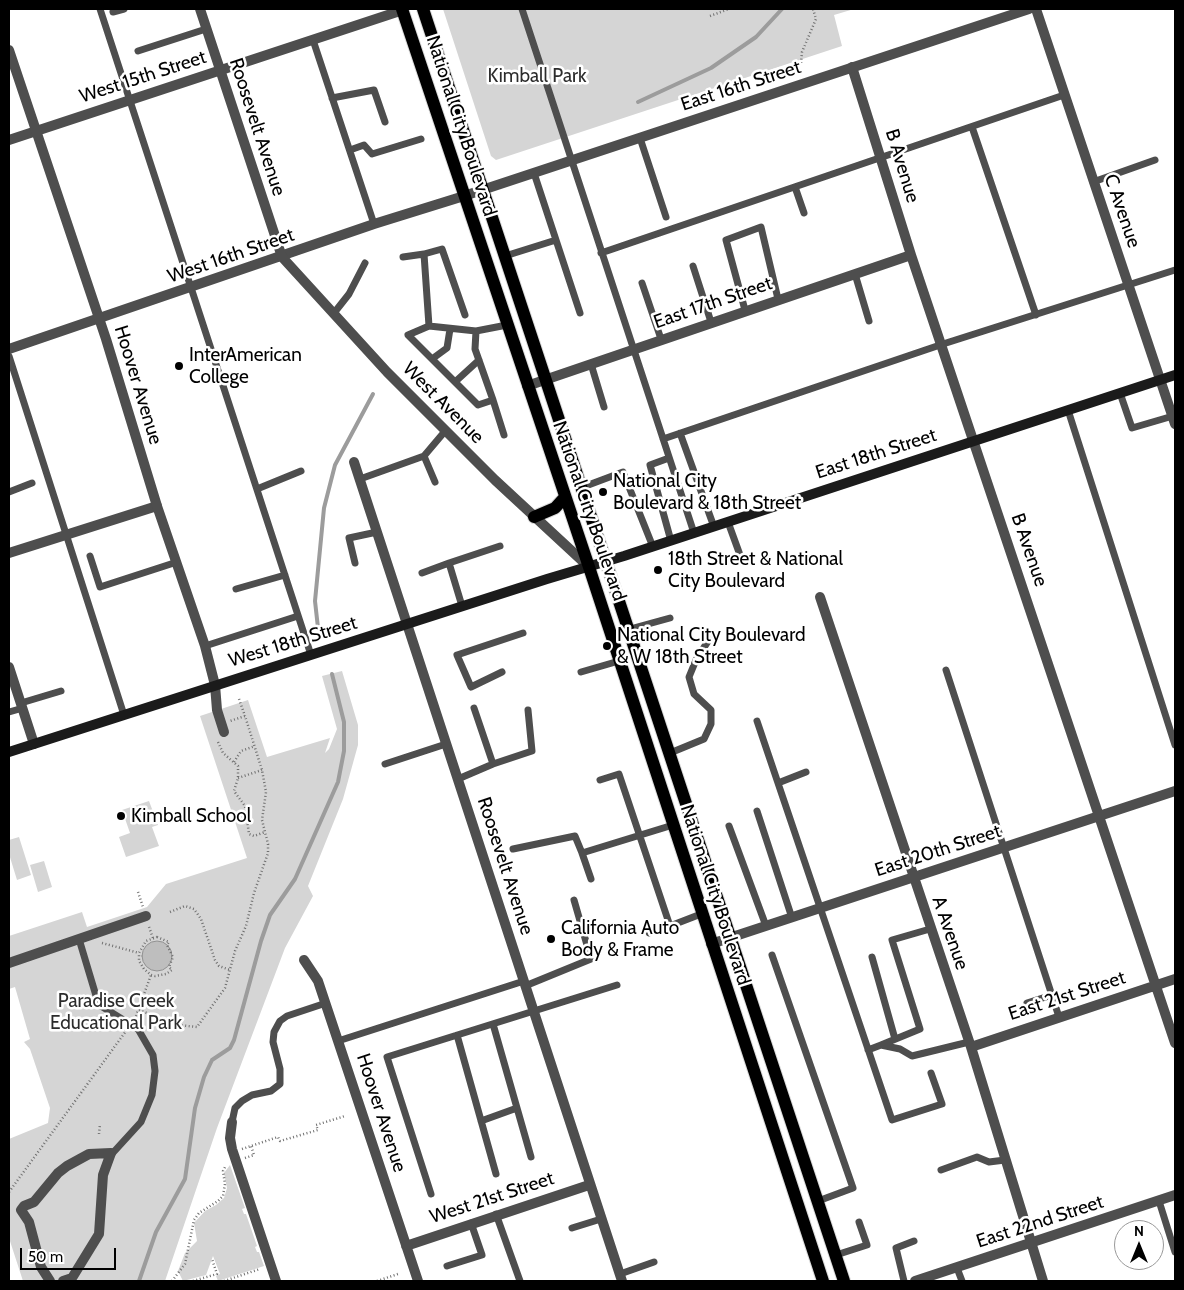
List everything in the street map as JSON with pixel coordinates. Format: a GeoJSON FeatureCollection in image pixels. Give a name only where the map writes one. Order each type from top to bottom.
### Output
{"type":"FeatureCollection","features":[{"type":"Feature","properties":{"kind":"main road","name":"National City Boulevard"},"geometry":{"type":"LineString","coordinates":[[402,9],[588,566],[823,1281]]}},
{"type":"Feature","properties":{"kind":"main road","name":"National City Boulevard"},"geometry":{"type":"LineString","coordinates":[[424,9],[608,561],[844,1281]]}},
{"type":"Feature","properties":{"kind":"main road","name":"East 18th Street"},"geometry":{"type":"LineString","coordinates":[[588,566],[694,534],[973,440],[1175,375]]}},
{"type":"Feature","properties":{"kind":"main road"},"geometry":{"type":"LineString","coordinates":[[534,516],[555,508],[565,497]]}},
{"type":"Feature","properties":{"kind":"main road","name":"West 18th Street"},"geometry":{"type":"LineString","coordinates":[[9,752],[588,566]]}},
{"type":"Feature","properties":{"kind":"street","name":"West 15th Street"},"geometry":{"type":"LineString","coordinates":[[9,140],[402,9]]}},
{"type":"Feature","properties":{"kind":"street","name":"East 16th Street"},"geometry":{"type":"LineString","coordinates":[[464,196],[1029,9]]}},
{"type":"Feature","properties":{"kind":"street","name":"C Avenue"},"geometry":{"type":"LineString","coordinates":[[1036,9],[1174,420]]}},
{"type":"Feature","properties":{"kind":"street","name":"Roosevelt Avenue"},"geometry":{"type":"LineString","coordinates":[[203,10],[206,29],[282,257]]}},
{"type":"Feature","properties":{"kind":"street","name":"Hoover Avenue"},"geometry":{"type":"LineString","coordinates":[[9,50],[99,318],[157,506],[205,646],[215,685],[221,731]]}},
{"type":"Feature","properties":{"kind":"street","name":"B Avenue"},"geometry":{"type":"LineString","coordinates":[[852,68],[911,255],[1175,1043]]}},
{"type":"Feature","properties":{"kind":"street","name":"West 16th Street"},"geometry":{"type":"LineString","coordinates":[[9,349],[192,288],[374,224],[464,196]]}},
{"type":"Feature","properties":{"kind":"street","name":"East 17th Street"},"geometry":{"type":"LineString","coordinates":[[528,386],[744,310],[911,255]]}},
{"type":"Feature","properties":{"kind":"street","name":"West Avenue"},"geometry":{"type":"LineString","coordinates":[[282,257],[446,430],[588,566]]}},
{"type":"Feature","properties":{"kind":"street","name":"Roosevelt Avenue"},"geometry":{"type":"LineString","coordinates":[[354,462],[621,1278]]}},
{"type":"Feature","properties":{"kind":"street"},"geometry":{"type":"LineString","coordinates":[[9,553],[157,506]]}},
{"type":"Feature","properties":{"kind":"street","name":"A Avenue"},"geometry":{"type":"LineString","coordinates":[[820,598],[912,878],[970,1044],[1030,1244],[1043,1281]]}},
{"type":"Feature","properties":{"kind":"street"},"geometry":{"type":"LineString","coordinates":[[9,667],[34,744]]}},
{"type":"Feature","properties":{"kind":"street","name":"East 20th Street"},"geometry":{"type":"LineString","coordinates":[[711,944],[1175,791]]}},
{"type":"Feature","properties":{"kind":"street"},"geometry":{"type":"LineString","coordinates":[[9,963],[146,916]]}},
{"type":"Feature","properties":{"kind":"street","name":"Hoover Avenue"},"geometry":{"type":"LineString","coordinates":[[304,960],[318,981],[326,1003],[418,1281]]}},
{"type":"Feature","properties":{"kind":"street","name":"East 21st Street"},"geometry":{"type":"LineString","coordinates":[[970,1044],[1175,979]]}},
{"type":"Feature","properties":{"kind":"street"},"geometry":{"type":"LineString","coordinates":[[232,1122],[230,1138],[234,1156],[276,1281]]}},
{"type":"Feature","properties":{"kind":"street"},"geometry":{"type":"LineString","coordinates":[[50,1281],[41,1267],[29,1222],[21,1210],[24,1206],[34,1202],[67,1166],[89,1154],[112,1154]]}},
{"type":"Feature","properties":{"kind":"street","name":"West 21st Street"},"geometry":{"type":"LineString","coordinates":[[406,1246],[496,1214],[589,1185]]}},
{"type":"Feature","properties":{"kind":"street"},"geometry":{"type":"LineString","coordinates":[[101,1189],[102,1222]]}},
{"type":"Feature","properties":{"kind":"street","name":"East 22nd Street"},"geometry":{"type":"LineString","coordinates":[[915,1281],[930,1279],[957,1268],[1175,1195]]}},
{"type":"Feature","properties":{"kind":"lane"},"geometry":{"type":"LineString","coordinates":[[100,9],[311,655]]}},
{"type":"Feature","properties":{"kind":"lane"},"geometry":{"type":"LineString","coordinates":[[113,12],[124,9]]}},
{"type":"Feature","properties":{"kind":"lane"},"geometry":{"type":"LineString","coordinates":[[522,9],[694,534]]}},
{"type":"Feature","properties":{"kind":"lane"},"geometry":{"type":"LineString","coordinates":[[138,51],[206,29]]}},
{"type":"Feature","properties":{"kind":"lane"},"geometry":{"type":"LineString","coordinates":[[313,40],[374,224]]}},
{"type":"Feature","properties":{"kind":"lane"},"geometry":{"type":"LineString","coordinates":[[332,98],[374,90],[385,122]]}},
{"type":"Feature","properties":{"kind":"lane"},"geometry":{"type":"LineString","coordinates":[[601,253],[1064,95]]}},
{"type":"Feature","properties":{"kind":"lane"},"geometry":{"type":"LineString","coordinates":[[972,126],[1036,315]]}},
{"type":"Feature","properties":{"kind":"lane"},"geometry":{"type":"LineString","coordinates":[[640,138],[666,217]]}},
{"type":"Feature","properties":{"kind":"lane"},"geometry":{"type":"LineString","coordinates":[[350,150],[364,145],[372,154],[421,139]]}},
{"type":"Feature","properties":{"kind":"lane"},"geometry":{"type":"LineString","coordinates":[[1093,182],[1155,160]]}},
{"type":"Feature","properties":{"kind":"lane"},"geometry":{"type":"LineString","coordinates":[[534,173],[580,313]]}},
{"type":"Feature","properties":{"kind":"lane"},"geometry":{"type":"LineString","coordinates":[[795,187],[804,214]]}},
{"type":"Feature","properties":{"kind":"lane"},"geometry":{"type":"LineString","coordinates":[[744,310],[726,240],[761,227],[778,299]]}},
{"type":"Feature","properties":{"kind":"lane"},"geometry":{"type":"LineString","coordinates":[[506,256],[556,240]]}},
{"type":"Feature","properties":{"kind":"lane"},"geometry":{"type":"LineString","coordinates":[[403,257],[442,249],[465,315]]}},
{"type":"Feature","properties":{"kind":"lane"},"geometry":{"type":"LineString","coordinates":[[424,254],[429,326]]}},
{"type":"Feature","properties":{"kind":"lane"},"geometry":{"type":"LineString","coordinates":[[334,313],[349,294],[365,263]]}},
{"type":"Feature","properties":{"kind":"lane"},"geometry":{"type":"LineString","coordinates":[[693,266],[711,322]]}},
{"type":"Feature","properties":{"kind":"lane"},"geometry":{"type":"LineString","coordinates":[[663,439],[942,344],[1175,270]]}},
{"type":"Feature","properties":{"kind":"lane"},"geometry":{"type":"LineString","coordinates":[[855,274],[869,321]]}},
{"type":"Feature","properties":{"kind":"lane"},"geometry":{"type":"LineString","coordinates":[[642,283],[661,339]]}},
{"type":"Feature","properties":{"kind":"lane"},"geometry":{"type":"LineString","coordinates":[[493,400],[478,406],[408,335],[429,326],[476,331],[507,325]]}},
{"type":"Feature","properties":{"kind":"lane"},"geometry":{"type":"LineString","coordinates":[[432,359],[447,348],[450,329]]}},
{"type":"Feature","properties":{"kind":"lane"},"geometry":{"type":"LineString","coordinates":[[476,331],[475,349],[504,435]]}},
{"type":"Feature","properties":{"kind":"lane"},"geometry":{"type":"LineString","coordinates":[[9,356],[124,715]]}},
{"type":"Feature","properties":{"kind":"lane"},"geometry":{"type":"LineString","coordinates":[[455,382],[479,360]]}},
{"type":"Feature","properties":{"kind":"lane"},"geometry":{"type":"LineString","coordinates":[[591,364],[604,407]]}},
{"type":"Feature","properties":{"kind":"lane"},"geometry":{"type":"LineString","coordinates":[[1120,393],[1132,428],[1174,420]]}},
{"type":"Feature","properties":{"kind":"lane"},"geometry":{"type":"LineString","coordinates":[[1068,410],[1175,745]]}},
{"type":"Feature","properties":{"kind":"lane"},"geometry":{"type":"LineString","coordinates":[[360,479],[424,456],[446,430]]}},
{"type":"Feature","properties":{"kind":"lane"},"geometry":{"type":"LineString","coordinates":[[680,433],[714,527]]}},
{"type":"Feature","properties":{"kind":"lane"},"geometry":{"type":"LineString","coordinates":[[424,456],[435,482]]}},
{"type":"Feature","properties":{"kind":"lane"},"geometry":{"type":"LineString","coordinates":[[669,458],[650,465],[671,541]]}},
{"type":"Feature","properties":{"kind":"lane"},"geometry":{"type":"LineString","coordinates":[[257,489],[302,471]]}},
{"type":"Feature","properties":{"kind":"lane"},"geometry":{"type":"LineString","coordinates":[[582,487],[623,472],[653,547]]}},
{"type":"Feature","properties":{"kind":"lane"},"geometry":{"type":"LineString","coordinates":[[9,492],[32,484]]}},
{"type":"Feature","properties":{"kind":"lane"},"geometry":{"type":"LineString","coordinates":[[728,522],[740,555]]}},
{"type":"Feature","properties":{"kind":"lane"},"geometry":{"type":"LineString","coordinates":[[356,563],[350,538],[377,532]]}},
{"type":"Feature","properties":{"kind":"lane"},"geometry":{"type":"LineString","coordinates":[[422,573],[500,546]]}},
{"type":"Feature","properties":{"kind":"lane"},"geometry":{"type":"LineString","coordinates":[[90,556],[100,587],[177,562]]}},
{"type":"Feature","properties":{"kind":"lane"},"geometry":{"type":"LineString","coordinates":[[449,563],[462,606]]}},
{"type":"Feature","properties":{"kind":"lane"},"geometry":{"type":"LineString","coordinates":[[236,589],[285,575]]}},
{"type":"Feature","properties":{"kind":"lane"},"geometry":{"type":"LineString","coordinates":[[205,646],[298,616]]}},
{"type":"Feature","properties":{"kind":"lane"},"geometry":{"type":"LineString","coordinates":[[630,629],[670,618]]}},
{"type":"Feature","properties":{"kind":"lane"},"geometry":{"type":"LineString","coordinates":[[502,672],[471,687],[457,656],[523,633]]}},
{"type":"Feature","properties":{"kind":"lane"},"geometry":{"type":"LineString","coordinates":[[670,753],[704,739],[711,724],[711,710],[694,694],[689,677],[696,660],[710,638]]}},
{"type":"Feature","properties":{"kind":"lane"},"geometry":{"type":"LineString","coordinates":[[581,672],[619,661]]}},
{"type":"Feature","properties":{"kind":"lane"},"geometry":{"type":"LineString","coordinates":[[946,670],[1059,1017]]}},
{"type":"Feature","properties":{"kind":"lane"},"geometry":{"type":"LineString","coordinates":[[9,712],[61,691]]}},
{"type":"Feature","properties":{"kind":"lane"},"geometry":{"type":"LineString","coordinates":[[474,708],[494,764]]}},
{"type":"Feature","properties":{"kind":"lane"},"geometry":{"type":"LineString","coordinates":[[458,778],[532,751],[528,710]]}},
{"type":"Feature","properties":{"kind":"lane"},"geometry":{"type":"LineString","coordinates":[[757,720],[819,909],[892,1120],[942,1104],[931,1073]]}},
{"type":"Feature","properties":{"kind":"lane"},"geometry":{"type":"LineString","coordinates":[[384,764],[446,744]]}},
{"type":"Feature","properties":{"kind":"lane"},"geometry":{"type":"LineString","coordinates":[[778,783],[806,772]]}},
{"type":"Feature","properties":{"kind":"lane"},"geometry":{"type":"LineString","coordinates":[[600,780],[619,774],[670,926]]}},
{"type":"Feature","properties":{"kind":"lane"},"geometry":{"type":"LineString","coordinates":[[757,811],[792,918]]}},
{"type":"Feature","properties":{"kind":"lane"},"geometry":{"type":"LineString","coordinates":[[582,854],[673,825]]}},
{"type":"Feature","properties":{"kind":"lane"},"geometry":{"type":"LineString","coordinates":[[728,826],[766,926]]}},
{"type":"Feature","properties":{"kind":"lane"},"geometry":{"type":"LineString","coordinates":[[513,849],[575,836],[591,879]]}},
{"type":"Feature","properties":{"kind":"lane"},"geometry":{"type":"LineString","coordinates":[[338,1041],[524,983],[591,959],[574,900]]}},
{"type":"Feature","properties":{"kind":"lane"},"geometry":{"type":"LineString","coordinates":[[649,933],[702,914]]}},
{"type":"Feature","properties":{"kind":"lane"},"geometry":{"type":"LineString","coordinates":[[868,1050],[920,1029],[892,940],[930,930]]}},
{"type":"Feature","properties":{"kind":"lane"},"geometry":{"type":"LineString","coordinates":[[79,939],[101,1006],[132,1024],[146,1040],[153,1055],[154,1087],[140,1122],[112,1154],[103,1174],[101,1189]]}},
{"type":"Feature","properties":{"kind":"lane"},"geometry":{"type":"LineString","coordinates":[[772,955],[853,1188],[818,1201]]}},
{"type":"Feature","properties":{"kind":"lane"},"geometry":{"type":"LineString","coordinates":[[872,957],[895,1040]]}},
{"type":"Feature","properties":{"kind":"lane"},"geometry":{"type":"LineString","coordinates":[[431,1194],[387,1057],[617,985]]}},
{"type":"Feature","properties":{"kind":"lane"},"geometry":{"type":"LineString","coordinates":[[1027,1003],[1052,995]]}},
{"type":"Feature","properties":{"kind":"lane"},"geometry":{"type":"LineString","coordinates":[[232,1122],[235,1108],[242,1101],[252,1095],[271,1091],[280,1084],[280,1069],[273,1042],[274,1032],[280,1021],[287,1016],[326,1003]]}},
{"type":"Feature","properties":{"kind":"lane"},"geometry":{"type":"LineString","coordinates":[[493,1024],[532,1157]]}},
{"type":"Feature","properties":{"kind":"lane"},"geometry":{"type":"LineString","coordinates":[[457,1035],[496,1174]]}},
{"type":"Feature","properties":{"kind":"lane"},"geometry":{"type":"LineString","coordinates":[[881,1046],[900,1049],[912,1056],[970,1044]]}},
{"type":"Feature","properties":{"kind":"lane"},"geometry":{"type":"LineString","coordinates":[[481,1121],[517,1108]]}},
{"type":"Feature","properties":{"kind":"lane"},"geometry":{"type":"LineString","coordinates":[[942,1170],[977,1157],[988,1162],[1005,1160]]}},
{"type":"Feature","properties":{"kind":"lane"},"geometry":{"type":"LineString","coordinates":[[1158,1201],[1175,1252]]}},
{"type":"Feature","properties":{"kind":"lane"},"geometry":{"type":"LineString","coordinates":[[496,1214],[520,1281]]}},
{"type":"Feature","properties":{"kind":"lane"},"geometry":{"type":"LineString","coordinates":[[572,1228],[601,1219]]}},
{"type":"Feature","properties":{"kind":"lane"},"geometry":{"type":"LineString","coordinates":[[68,1280],[94,1244],[102,1222]]}},
{"type":"Feature","properties":{"kind":"lane"},"geometry":{"type":"LineString","coordinates":[[836,1255],[867,1245],[859,1222]]}},
{"type":"Feature","properties":{"kind":"lane"},"geometry":{"type":"LineString","coordinates":[[447,1266],[482,1255],[471,1223]]}},
{"type":"Feature","properties":{"kind":"lane"},"geometry":{"type":"LineString","coordinates":[[904,1281],[896,1248],[914,1241]]}},
{"type":"Feature","properties":{"kind":"lane"},"geometry":{"type":"LineString","coordinates":[[621,1278],[654,1262]]}},
{"type":"Feature","properties":{"kind":"lane"},"geometry":{"type":"LineString","coordinates":[[957,1268],[962,1281]]}},
{"type":"Feature","properties":{"kind":"path"},"geometry":{"type":"LineString","coordinates":[[710,16],[729,9]]}},
{"type":"Feature","properties":{"kind":"path"},"geometry":{"type":"LineString","coordinates":[[801,63],[802,52],[816,19],[814,9]]}},
{"type":"Feature","properties":{"kind":"path"},"geometry":{"type":"LineString","coordinates":[[139,1010],[178,1026],[197,1027],[225,988],[235,951],[246,926],[254,892],[268,854],[262,820],[266,792],[262,770],[239,699]]}},
{"type":"Feature","properties":{"kind":"path"},"geometry":{"type":"LineString","coordinates":[[245,716],[221,731],[223,753],[238,766],[238,778],[234,791],[245,806],[249,834],[254,836],[265,832]]}},
{"type":"Feature","properties":{"kind":"path"},"geometry":{"type":"LineString","coordinates":[[234,762],[241,751],[255,746]]}},
{"type":"Feature","properties":{"kind":"path"},"geometry":{"type":"LineString","coordinates":[[238,778],[262,770]]}},
{"type":"Feature","properties":{"kind":"path"},"geometry":{"type":"LineString","coordinates":[[170,912],[185,906],[194,909],[201,919],[215,960],[219,966],[230,970]]}},
{"type":"Feature","properties":{"kind":"path"},"geometry":{"type":"LineString","coordinates":[[152,938],[169,942],[166,945],[172,952],[168,967],[172,970],[162,976],[151,976],[140,962],[139,953],[146,941],[152,938]]}},
{"type":"Feature","properties":{"kind":"path"},"geometry":{"type":"LineString","coordinates":[[101,943],[139,953]]}},
{"type":"Feature","properties":{"kind":"path"},"geometry":{"type":"LineString","coordinates":[[9,1192],[132,1024],[151,976]]}},
{"type":"Feature","properties":{"kind":"path"},"geometry":{"type":"LineString","coordinates":[[172,1281],[185,1264],[194,1220],[199,1213],[223,1196],[225,1184],[223,1171],[234,1156],[251,1146],[278,1137],[280,1142],[318,1130],[316,1125],[345,1116]]}},
{"type":"Feature","properties":{"kind":"path"},"geometry":{"type":"LineString","coordinates":[[100,1124],[100,1134]]}},
{"type":"Feature","properties":{"kind":"path"},"geometry":{"type":"LineString","coordinates":[[234,1156],[254,1155],[251,1146]]}},
{"type":"Feature","properties":{"kind":"path"},"geometry":{"type":"LineString","coordinates":[[193,1281],[217,1274],[212,1259]]}},
{"type":"Feature","properties":{"kind":"path"},"geometry":{"type":"LineString","coordinates":[[224,1281],[271,1266]]}},
{"type":"Feature","properties":{"kind":"path"},"geometry":{"type":"LineString","coordinates":[[377,1281],[398,1274]]}},
{"type":"Feature","properties":{"kind":"green space","name":"Kimball Park"},"geometry":{"type":"Polygon","coordinates":[[[443,9],[854,9],[834,15],[842,46],[496,160],[491,156],[443,9]]]}},
{"type":"Feature","properties":{"kind":"green space","name":"Paradise Creek Educational Park"},"geometry":{"type":"Polygon","coordinates":[[[342,671],[358,725],[358,745],[343,799],[308,886],[313,896],[285,948],[217,1128],[165,1281],[23,1281],[9,1238],[9,1139],[48,1123],[50,1108],[30,1049],[24,1042],[30,1039],[15,987],[9,989],[9,936],[82,912],[87,927],[147,907],[166,884],[247,858],[200,716],[248,700],[267,757],[330,738],[325,753],[329,749],[337,729],[322,676],[342,671]]]}},
{"type":"Feature","properties":{"kind":"green space"},"geometry":{"type":"Polygon","coordinates":[[[149,801],[158,825],[152,827],[159,846],[126,857],[119,837],[130,833],[122,810],[149,801]]]}},
{"type":"Feature","properties":{"kind":"green space"},"geometry":{"type":"Polygon","coordinates":[[[19,837],[31,875],[17,880],[9,854],[9,840],[19,837]]]}},
{"type":"Feature","properties":{"kind":"green space"},"geometry":{"type":"Polygon","coordinates":[[[44,861],[52,887],[38,892],[30,865],[44,861]]]}},
{"type":"Feature","properties":{"kind":"green space"},"geometry":{"type":"Polygon","coordinates":[[[230,1165],[245,1208],[242,1209],[244,1214],[246,1214],[257,1246],[255,1247],[264,1266],[218,1281],[216,1276],[220,1274],[213,1256],[206,1275],[183,1281],[178,1271],[185,1253],[197,1241],[194,1223],[205,1211],[224,1198],[227,1188],[224,1173],[230,1165]]]}},
{"type":"Feature","properties":{"kind":"building"},"geometry":{"type":"Polygon","coordinates":[[[157,941],[163,942],[171,950],[171,962],[163,970],[157,971],[151,970],[143,962],[142,956],[143,950],[151,942],[157,941]]]}},
{"type":"Feature","properties":{"kind":"waterway"},"geometry":{"type":"LineString","coordinates":[[638,102],[711,68],[756,37],[782,9]]}},
{"type":"Feature","properties":{"kind":"waterway"},"geometry":{"type":"LineString","coordinates":[[318,628],[315,601],[324,508],[335,465],[373,394]]}},
{"type":"Feature","properties":{"kind":"waterway"},"geometry":{"type":"LineString","coordinates":[[139,1281],[156,1232],[185,1179],[195,1108],[204,1077],[212,1060],[230,1048],[234,1040],[270,915],[295,879],[338,782],[344,751],[344,722],[332,674]]}},
{"type":"Feature","properties":{"kind":"place","name":"InterAmerican College"},"geometry":{"type":"Point","coordinates":[179,366]}},
{"type":"Feature","properties":{"kind":"place","name":"National City Boulevard & 18th Street"},"geometry":{"type":"Point","coordinates":[603,492]}},
{"type":"Feature","properties":{"kind":"place","name":"18th Street & National City Boulevard"},"geometry":{"type":"Point","coordinates":[658,570]}},
{"type":"Feature","properties":{"kind":"place","name":"National City Boulevard & W 18th Street"},"geometry":{"type":"Point","coordinates":[607,646]}},
{"type":"Feature","properties":{"kind":"place","name":"Kimball School"},"geometry":{"type":"Point","coordinates":[121,816]}},
{"type":"Feature","properties":{"kind":"place","name":"California Auto Body & Frame"},"geometry":{"type":"Point","coordinates":[551,939]}}]}
